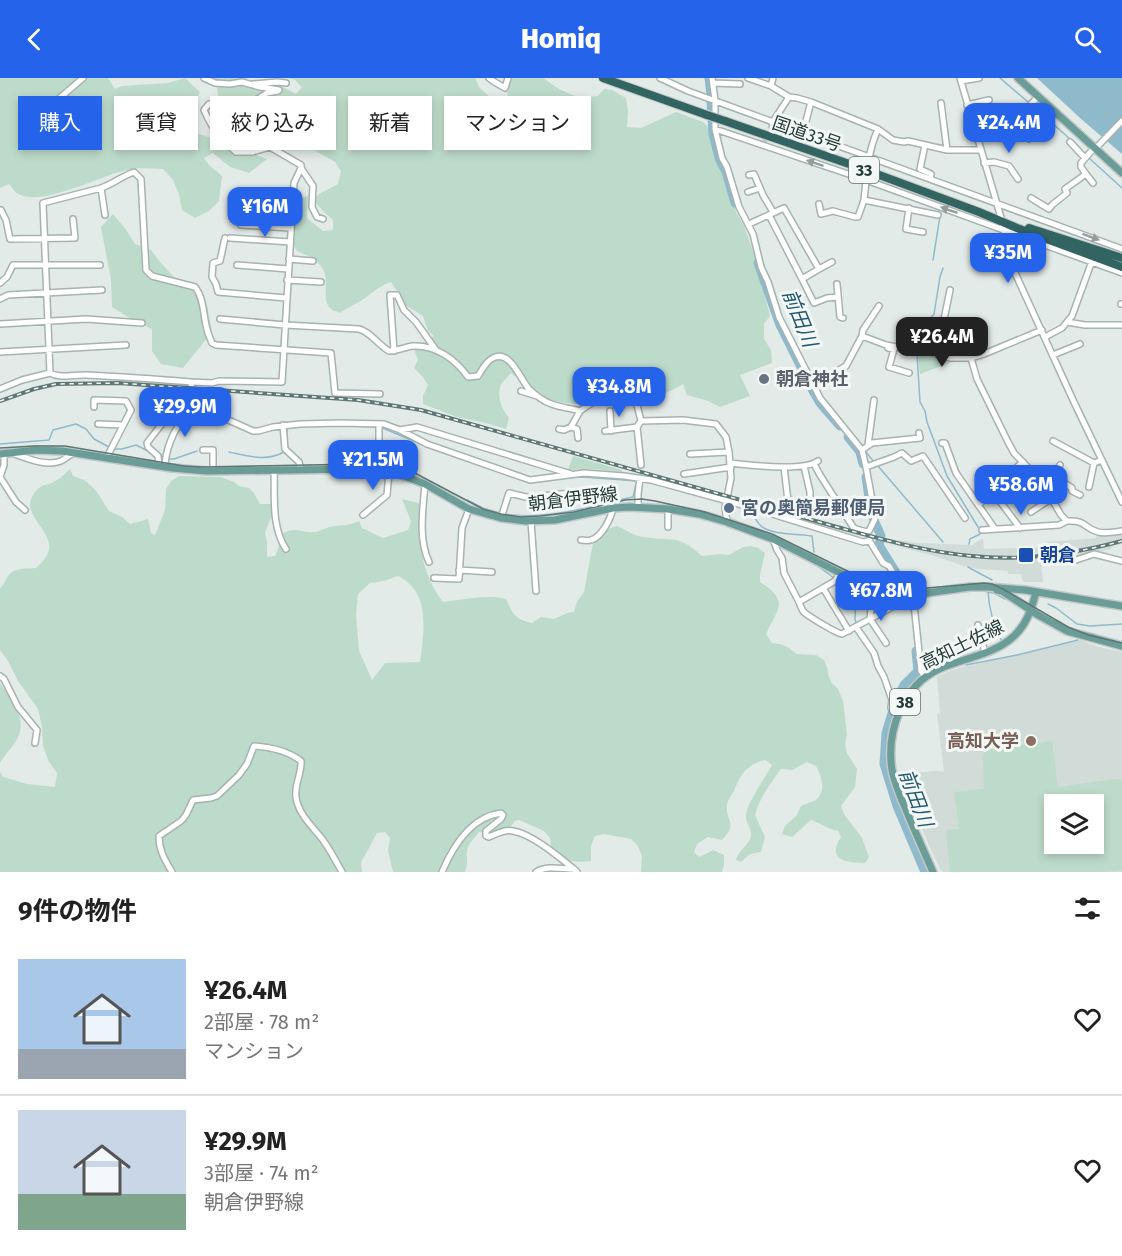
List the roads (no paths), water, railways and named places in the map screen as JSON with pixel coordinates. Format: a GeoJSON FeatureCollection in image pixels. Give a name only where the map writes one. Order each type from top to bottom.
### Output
{"type":"FeatureCollection","features":[{"type":"Feature","properties":{"kind":"highway","name":"国道33号"},"geometry":{"type":"LineString","coordinates":[[603,78],[867,171],[1122,267]]}},
{"type":"Feature","properties":{"kind":"highway","name":"国道33号"},"geometry":{"type":"LineString","coordinates":[[1002,221],[1122,258]]}},
{"type":"Feature","properties":{"kind":"main road"},"geometry":{"type":"LineString","coordinates":[[1018,78],[1122,173]]}},
{"type":"Feature","properties":{"kind":"main road","name":"朝倉伊野線"},"geometry":{"type":"LineString","coordinates":[[5,454],[49,450],[109,451],[162,461],[189,470],[362,469],[389,472],[425,484],[470,509],[501,518],[531,521],[555,520],[613,508],[668,509],[699,514],[773,539],[885,593],[909,595],[970,586],[1036,592]]}},
{"type":"Feature","properties":{"kind":"main road"},"geometry":{"type":"LineString","coordinates":[[988,586],[1002,591],[1067,631],[1122,646]]}},
{"type":"Feature","properties":{"kind":"main road"},"geometry":{"type":"LineString","coordinates":[[1036,592],[1122,606]]}},
{"type":"Feature","properties":{"kind":"main road","name":"高知土佐線"},"geometry":{"type":"LineString","coordinates":[[933,872],[892,773],[890,746],[895,712],[910,694],[936,670],[998,648],[1015,636],[1023,627],[1036,592]]}},
{"type":"Feature","properties":{"kind":"street"},"geometry":{"type":"LineString","coordinates":[[62,96],[83,78]]}},
{"type":"Feature","properties":{"kind":"street"},"geometry":{"type":"LineString","coordinates":[[204,78],[215,83],[242,82],[279,90],[267,93],[240,111],[209,104],[204,110],[213,129],[236,152],[252,152],[270,147],[301,165],[313,186],[312,207],[316,217],[323,219]]}},
{"type":"Feature","properties":{"kind":"street"},"geometry":{"type":"LineString","coordinates":[[489,78],[505,88],[508,78]]}},
{"type":"Feature","properties":{"kind":"street"},"geometry":{"type":"LineString","coordinates":[[660,78],[688,91],[868,158],[1122,249]]}},
{"type":"Feature","properties":{"kind":"street"},"geometry":{"type":"LineString","coordinates":[[748,78],[771,86],[789,97],[811,102],[878,129],[893,140],[947,150],[980,150]]}},
{"type":"Feature","properties":{"kind":"street"},"geometry":{"type":"LineString","coordinates":[[771,86],[773,78]]}},
{"type":"Feature","properties":{"kind":"street"},"geometry":{"type":"LineString","coordinates":[[979,78],[960,80],[1002,221],[1010,262],[1122,502]]}},
{"type":"Feature","properties":{"kind":"street"},"geometry":{"type":"LineString","coordinates":[[740,84],[712,80],[715,129],[722,158],[739,207],[755,237],[761,267],[779,317],[824,404],[862,450],[874,520],[867,532]]}},
{"type":"Feature","properties":{"kind":"street"},"geometry":{"type":"LineString","coordinates":[[249,84],[286,83]]}},
{"type":"Feature","properties":{"kind":"street"},"geometry":{"type":"LineString","coordinates":[[772,122],[789,97]]}},
{"type":"Feature","properties":{"kind":"street"},"geometry":{"type":"LineString","coordinates":[[1029,140],[1041,127],[1022,112],[1038,97]]}},
{"type":"Feature","properties":{"kind":"street"},"geometry":{"type":"LineString","coordinates":[[968,105],[989,100]]}},
{"type":"Feature","properties":{"kind":"street"},"geometry":{"type":"LineString","coordinates":[[806,121],[811,102]]}},
{"type":"Feature","properties":{"kind":"street"},"geometry":{"type":"LineString","coordinates":[[941,103],[947,150]]}},
{"type":"Feature","properties":{"kind":"street"},"geometry":{"type":"LineString","coordinates":[[972,121],[995,113]]}},
{"type":"Feature","properties":{"kind":"street"},"geometry":{"type":"LineString","coordinates":[[1093,183],[1081,167],[1081,163],[1122,121]]}},
{"type":"Feature","properties":{"kind":"street"},"geometry":{"type":"LineString","coordinates":[[715,129],[866,180],[1122,273]]}},
{"type":"Feature","properties":{"kind":"street"},"geometry":{"type":"LineString","coordinates":[[819,204],[821,214],[833,211],[858,217],[864,200],[868,158],[878,129]]}},
{"type":"Feature","properties":{"kind":"street"},"geometry":{"type":"LineString","coordinates":[[977,138],[1002,131]]}},
{"type":"Feature","properties":{"kind":"street"},"geometry":{"type":"LineString","coordinates":[[1070,142],[1084,158]]}},
{"type":"Feature","properties":{"kind":"street"},"geometry":{"type":"LineString","coordinates":[[925,146],[920,169],[931,174],[930,179]]}},
{"type":"Feature","properties":{"kind":"street"},"geometry":{"type":"LineString","coordinates":[[984,163],[994,162],[1009,166],[1018,179]]}},
{"type":"Feature","properties":{"kind":"street"},"geometry":{"type":"LineString","coordinates":[[0,389],[50,372],[56,376],[81,374],[212,383],[219,381],[282,382],[290,228],[294,183],[301,168]]}},
{"type":"Feature","properties":{"kind":"street"},"geometry":{"type":"LineString","coordinates":[[50,372],[43,203],[101,188],[134,172],[141,178],[146,270],[152,276],[195,287],[201,299],[207,331],[212,343],[284,351],[331,353],[335,393],[380,394]]}},
{"type":"Feature","properties":{"kind":"street"},"geometry":{"type":"LineString","coordinates":[[749,175],[754,174],[814,303],[838,297]]}},
{"type":"Feature","properties":{"kind":"street"},"geometry":{"type":"LineString","coordinates":[[1031,198],[1049,209],[1067,193],[1065,189],[1086,174]]}},
{"type":"Feature","properties":{"kind":"street"},"geometry":{"type":"LineString","coordinates":[[101,188],[105,215]]}},
{"type":"Feature","properties":{"kind":"street"},"geometry":{"type":"LineString","coordinates":[[748,192],[760,188]]}},
{"type":"Feature","properties":{"kind":"street"},"geometry":{"type":"LineString","coordinates":[[864,200],[938,215]]}},
{"type":"Feature","properties":{"kind":"street"},"geometry":{"type":"LineString","coordinates":[[749,224],[784,208],[819,269]]}},
{"type":"Feature","properties":{"kind":"street"},"geometry":{"type":"LineString","coordinates":[[909,208],[906,229],[923,232]]}},
{"type":"Feature","properties":{"kind":"street"},"geometry":{"type":"LineString","coordinates":[[1,210],[6,220],[10,239],[75,238],[74,219]]}},
{"type":"Feature","properties":{"kind":"street"},"geometry":{"type":"LineString","coordinates":[[241,225],[290,228]]}},
{"type":"Feature","properties":{"kind":"street"},"geometry":{"type":"LineString","coordinates":[[286,298],[218,292],[212,277],[213,263],[220,261],[228,238],[290,242]]}},
{"type":"Feature","properties":{"kind":"street"},"geometry":{"type":"LineString","coordinates":[[289,260],[313,261]]}},
{"type":"Feature","properties":{"kind":"street"},"geometry":{"type":"LineString","coordinates":[[1045,337],[1062,328],[1072,316],[1092,261]]}},
{"type":"Feature","properties":{"kind":"street"},"geometry":{"type":"LineString","coordinates":[[802,279],[832,262]]}},
{"type":"Feature","properties":{"kind":"street"},"geometry":{"type":"LineString","coordinates":[[0,283],[7,277],[13,265],[100,265]]}},
{"type":"Feature","properties":{"kind":"street"},"geometry":{"type":"LineString","coordinates":[[237,265],[288,269]]}},
{"type":"Feature","properties":{"kind":"street"},"geometry":{"type":"LineString","coordinates":[[287,280],[321,282]]}},
{"type":"Feature","properties":{"kind":"street"},"geometry":{"type":"LineString","coordinates":[[837,284],[840,317],[843,318]]}},
{"type":"Feature","properties":{"kind":"street"},"geometry":{"type":"LineString","coordinates":[[0,299],[8,295],[102,290]]}},
{"type":"Feature","properties":{"kind":"street"},"geometry":{"type":"LineString","coordinates":[[938,354],[950,290]]}},
{"type":"Feature","properties":{"kind":"street"},"geometry":{"type":"LineString","coordinates":[[394,351],[390,295],[398,295],[404,310],[416,322],[436,350]]}},
{"type":"Feature","properties":{"kind":"street"},"geometry":{"type":"LineString","coordinates":[[811,382],[827,377],[846,366],[862,337],[863,330],[879,306]]}},
{"type":"Feature","properties":{"kind":"street"},"geometry":{"type":"LineString","coordinates":[[0,324],[86,319],[142,322]]}},
{"type":"Feature","properties":{"kind":"street"},"geometry":{"type":"LineString","coordinates":[[220,319],[359,329],[366,331],[389,351],[414,346],[426,346],[436,350],[452,359],[471,378],[478,376],[493,357],[503,357],[512,363],[528,388],[538,397],[551,405],[580,411]]}},
{"type":"Feature","properties":{"kind":"street"},"geometry":{"type":"LineString","coordinates":[[1067,322],[1085,325],[1122,325]]}},
{"type":"Feature","properties":{"kind":"street"},"geometry":{"type":"LineString","coordinates":[[862,337],[886,345],[925,351],[950,358],[970,358],[1042,330]]}},
{"type":"Feature","properties":{"kind":"street"},"geometry":{"type":"LineString","coordinates":[[969,332],[970,358],[977,379],[1008,442],[1014,453],[1042,482],[1061,515],[1067,521]]}},
{"type":"Feature","properties":{"kind":"street"},"geometry":{"type":"LineString","coordinates":[[862,337],[885,347],[894,348],[889,367],[909,373]]}},
{"type":"Feature","properties":{"kind":"street"},"geometry":{"type":"LineString","coordinates":[[1053,355],[1080,344]]}},
{"type":"Feature","properties":{"kind":"street"},"geometry":{"type":"LineString","coordinates":[[0,352],[126,345]]}},
{"type":"Feature","properties":{"kind":"street"},"geometry":{"type":"LineString","coordinates":[[191,382],[194,415]]}},
{"type":"Feature","properties":{"kind":"street"},"geometry":{"type":"LineString","coordinates":[[521,391],[538,397]]}},
{"type":"Feature","properties":{"kind":"street"},"geometry":{"type":"LineString","coordinates":[[559,429],[564,430],[571,427],[580,411],[597,399],[628,394],[636,401],[641,421],[637,427],[641,465]]}},
{"type":"Feature","properties":{"kind":"street"},"geometry":{"type":"LineString","coordinates":[[94,407],[94,400],[126,401],[130,410],[109,451]]}},
{"type":"Feature","properties":{"kind":"street"},"geometry":{"type":"LineString","coordinates":[[868,445],[874,400]]}},
{"type":"Feature","properties":{"kind":"street"},"geometry":{"type":"LineString","coordinates":[[610,411],[608,431],[637,427]]}},
{"type":"Feature","properties":{"kind":"street"},"geometry":{"type":"LineString","coordinates":[[160,425],[147,444],[162,461],[174,434],[184,420],[194,415],[215,414],[257,431],[284,425],[379,424],[400,430],[427,444],[530,480],[584,473],[640,478],[726,500],[863,542],[870,541]]}},
{"type":"Feature","properties":{"kind":"street"},"geometry":{"type":"LineString","coordinates":[[641,421],[683,420],[716,424],[726,437],[729,452],[731,478],[725,508],[727,522]]}},
{"type":"Feature","properties":{"kind":"street"},"geometry":{"type":"LineString","coordinates":[[98,424],[123,425]]}},
{"type":"Feature","properties":{"kind":"street"},"geometry":{"type":"LineString","coordinates":[[362,469],[363,462],[377,458],[379,455],[379,424]]}},
{"type":"Feature","properties":{"kind":"street"},"geometry":{"type":"LineString","coordinates":[[284,425],[285,449],[299,462],[301,469]]}},
{"type":"Feature","properties":{"kind":"street"},"geometry":{"type":"LineString","coordinates":[[400,430],[417,427],[571,474]]}},
{"type":"Feature","properties":{"kind":"street"},"geometry":{"type":"LineString","coordinates":[[571,427],[577,429],[578,438]]}},
{"type":"Feature","properties":{"kind":"street"},"geometry":{"type":"LineString","coordinates":[[862,450],[872,443],[920,438],[919,433]]}},
{"type":"Feature","properties":{"kind":"street"},"geometry":{"type":"LineString","coordinates":[[1053,441],[1094,463],[1102,460]]}},
{"type":"Feature","properties":{"kind":"street"},"geometry":{"type":"LineString","coordinates":[[942,443],[945,442],[956,473],[995,529]]}},
{"type":"Feature","properties":{"kind":"street"},"geometry":{"type":"LineString","coordinates":[[203,450],[222,450]]}},
{"type":"Feature","properties":{"kind":"street"},"geometry":{"type":"LineString","coordinates":[[213,450],[213,471]]}},
{"type":"Feature","properties":{"kind":"street"},"geometry":{"type":"LineString","coordinates":[[25,510],[16,502],[0,477],[5,454],[59,462],[75,452]]}},
{"type":"Feature","properties":{"kind":"street"},"geometry":{"type":"LineString","coordinates":[[690,454],[729,452]]}},
{"type":"Feature","properties":{"kind":"street"},"geometry":{"type":"LineString","coordinates":[[866,466],[902,453],[911,461],[923,456],[965,518]]}},
{"type":"Feature","properties":{"kind":"street"},"geometry":{"type":"LineString","coordinates":[[1008,481],[1005,477],[1023,462]]}},
{"type":"Feature","properties":{"kind":"street"},"geometry":{"type":"LineString","coordinates":[[684,474],[730,465],[804,466],[816,463],[820,475],[853,527],[867,532]]}},
{"type":"Feature","properties":{"kind":"street"},"geometry":{"type":"LineString","coordinates":[[1089,487],[1094,463]]}},
{"type":"Feature","properties":{"kind":"street"},"geometry":{"type":"LineString","coordinates":[[1060,465],[1055,473],[1062,482],[1072,488],[1072,491],[1080,495]]}},
{"type":"Feature","properties":{"kind":"street"},"geometry":{"type":"LineString","coordinates":[[784,466],[788,501]]}},
{"type":"Feature","properties":{"kind":"street"},"geometry":{"type":"LineString","coordinates":[[804,466],[810,492],[810,504]]}},
{"type":"Feature","properties":{"kind":"street"},"geometry":{"type":"LineString","coordinates":[[274,470],[277,524],[286,549]]}},
{"type":"Feature","properties":{"kind":"street"},"geometry":{"type":"LineString","coordinates":[[363,515],[387,495],[389,472]]}},
{"type":"Feature","properties":{"kind":"street"},"geometry":{"type":"LineString","coordinates":[[638,507],[640,478]]}},
{"type":"Feature","properties":{"kind":"street"},"geometry":{"type":"LineString","coordinates":[[1031,512],[1051,496],[1062,482]]}},
{"type":"Feature","properties":{"kind":"street"},"geometry":{"type":"LineString","coordinates":[[1072,488],[1076,482]]}},
{"type":"Feature","properties":{"kind":"street"},"geometry":{"type":"LineString","coordinates":[[425,484],[423,542],[424,552],[429,562]]}},
{"type":"Feature","properties":{"kind":"street"},"geometry":{"type":"LineString","coordinates":[[501,518],[509,493],[534,497],[598,490],[603,510]]}},
{"type":"Feature","properties":{"kind":"street"},"geometry":{"type":"LineString","coordinates":[[978,505],[993,492],[1020,528]]}},
{"type":"Feature","properties":{"kind":"street"},"geometry":{"type":"LineString","coordinates":[[581,540],[596,538],[607,523],[613,508]]}},
{"type":"Feature","properties":{"kind":"street"},"geometry":{"type":"LineString","coordinates":[[434,578],[459,579],[462,528],[470,509]]}},
{"type":"Feature","properties":{"kind":"street"},"geometry":{"type":"LineString","coordinates":[[668,509],[668,527]]}},
{"type":"Feature","properties":{"kind":"street"},"geometry":{"type":"LineString","coordinates":[[531,521],[536,591]]}},
{"type":"Feature","properties":{"kind":"street"},"geometry":{"type":"LineString","coordinates":[[982,530],[1059,525],[1067,521],[1080,521],[1096,532],[1122,531]]}},
{"type":"Feature","properties":{"kind":"street"},"geometry":{"type":"LineString","coordinates":[[867,532],[883,563],[889,566],[909,595],[921,671],[926,678]]}},
{"type":"Feature","properties":{"kind":"street"},"geometry":{"type":"LineString","coordinates":[[773,539],[782,558],[784,573],[803,611],[833,631],[842,634],[849,631],[909,595]]}},
{"type":"Feature","properties":{"kind":"street"},"geometry":{"type":"LineString","coordinates":[[1073,561],[1094,554],[1122,561]]}},
{"type":"Feature","properties":{"kind":"street"},"geometry":{"type":"LineString","coordinates":[[459,570],[492,572]]}},
{"type":"Feature","properties":{"kind":"street"},"geometry":{"type":"LineString","coordinates":[[799,602],[835,580],[840,573]]}},
{"type":"Feature","properties":{"kind":"street"},"geometry":{"type":"LineString","coordinates":[[823,588],[849,631]]}},
{"type":"Feature","properties":{"kind":"street"},"geometry":{"type":"LineString","coordinates":[[873,589],[870,619],[886,643]]}},
{"type":"Feature","properties":{"kind":"street"},"geometry":{"type":"LineString","coordinates":[[978,625],[985,653]]}},
{"type":"Feature","properties":{"kind":"street"},"geometry":{"type":"LineString","coordinates":[[856,627],[874,653],[895,712]]}},
{"type":"Feature","properties":{"kind":"street"},"geometry":{"type":"LineString","coordinates":[[0,676],[4,679],[18,706],[37,730],[35,743]]}},
{"type":"Feature","properties":{"kind":"street"},"geometry":{"type":"LineString","coordinates":[[172,872],[162,856],[159,836],[181,821],[193,800],[217,796],[239,775],[247,764],[254,746],[293,754],[301,761],[296,787],[298,805],[303,815],[324,841],[342,872]]}},
{"type":"Feature","properties":{"kind":"street"},"geometry":{"type":"LineString","coordinates":[[442,872],[448,857],[464,835],[486,816],[501,813],[503,815],[501,819],[486,831],[486,836],[513,831],[537,842],[575,871]]}},
{"type":"Feature","properties":{"kind":"street"},"geometry":{"type":"LineString","coordinates":[[536,872],[546,868],[575,871]]}},
{"type":"Feature","properties":{"kind":"water"},"geometry":{"type":"Polygon","coordinates":[[[1037,78],[1122,78],[1122,154],[1080,118],[1037,78]]]}},
{"type":"Feature","properties":{"kind":"waterway","name":"前田川"},"geometry":{"type":"LineString","coordinates":[[709,78],[711,95]]}},
{"type":"Feature","properties":{"kind":"waterway"},"geometry":{"type":"LineString","coordinates":[[1000,78],[1028,102]]}},
{"type":"Feature","properties":{"kind":"waterway","name":"前田川"},"geometry":{"type":"LineString","coordinates":[[711,101],[713,134],[735,203]]}},
{"type":"Feature","properties":{"kind":"waterway"},"geometry":{"type":"LineString","coordinates":[[1033,106],[1070,139]]}},
{"type":"Feature","properties":{"kind":"waterway"},"geometry":{"type":"LineString","coordinates":[[1089,158],[1122,188]]}},
{"type":"Feature","properties":{"kind":"waterway"},"geometry":{"type":"LineString","coordinates":[[933,260],[940,216]]}},
{"type":"Feature","properties":{"kind":"waterway","name":"前田川"},"geometry":{"type":"LineString","coordinates":[[758,263],[780,325],[813,391],[840,426]]}},
{"type":"Feature","properties":{"kind":"waterway"},"geometry":{"type":"LineString","coordinates":[[927,349],[929,320],[934,314],[943,268]]}},
{"type":"Feature","properties":{"kind":"waterway"},"geometry":{"type":"LineString","coordinates":[[917,354],[920,402],[927,422],[947,476],[978,527]]}},
{"type":"Feature","properties":{"kind":"waterway"},"geometry":{"type":"LineString","coordinates":[[0,444],[49,440],[53,430],[76,424],[86,429],[94,439],[109,447]]}},
{"type":"Feature","properties":{"kind":"waterway"},"geometry":{"type":"LineString","coordinates":[[357,426],[376,427]]}},
{"type":"Feature","properties":{"kind":"waterway"},"geometry":{"type":"LineString","coordinates":[[287,448],[287,428],[289,427]]}},
{"type":"Feature","properties":{"kind":"waterway"},"geometry":{"type":"LineString","coordinates":[[380,427],[426,446]]}},
{"type":"Feature","properties":{"kind":"waterway","name":"前田川"},"geometry":{"type":"LineString","coordinates":[[848,437],[860,452],[863,464]]}},
{"type":"Feature","properties":{"kind":"waterway"},"geometry":{"type":"LineString","coordinates":[[113,449],[136,445],[150,452]]}},
{"type":"Feature","properties":{"kind":"waterway"},"geometry":{"type":"LineString","coordinates":[[168,459],[197,451]]}},
{"type":"Feature","properties":{"kind":"waterway"},"geometry":{"type":"LineString","coordinates":[[229,452],[264,457],[284,452]]}},
{"type":"Feature","properties":{"kind":"waterway"},"geometry":{"type":"LineString","coordinates":[[866,452],[874,462]]}},
{"type":"Feature","properties":{"kind":"waterway"},"geometry":{"type":"LineString","coordinates":[[878,466],[943,542]]}},
{"type":"Feature","properties":{"kind":"waterway","name":"前田川"},"geometry":{"type":"LineString","coordinates":[[866,477],[871,513],[881,536]]}},
{"type":"Feature","properties":{"kind":"waterway"},"geometry":{"type":"LineString","coordinates":[[562,478],[638,481]]}},
{"type":"Feature","properties":{"kind":"waterway"},"geometry":{"type":"LineString","coordinates":[[605,503],[633,497],[636,484]]}},
{"type":"Feature","properties":{"kind":"waterway"},"geometry":{"type":"LineString","coordinates":[[467,500],[500,513]]}},
{"type":"Feature","properties":{"kind":"waterway"},"geometry":{"type":"LineString","coordinates":[[504,514],[540,515],[600,505]]}},
{"type":"Feature","properties":{"kind":"waterway"},"geometry":{"type":"LineString","coordinates":[[750,510],[765,529],[778,533],[812,536],[814,552]]}},
{"type":"Feature","properties":{"kind":"waterway"},"geometry":{"type":"LineString","coordinates":[[969,544],[970,539],[980,534],[980,530]]}},
{"type":"Feature","properties":{"kind":"waterway","name":"前田川"},"geometry":{"type":"LineString","coordinates":[[880,541],[879,545],[905,587]]}},
{"type":"Feature","properties":{"kind":"waterway"},"geometry":{"type":"LineString","coordinates":[[816,565],[834,578]]}},
{"type":"Feature","properties":{"kind":"waterway"},"geometry":{"type":"LineString","coordinates":[[968,567],[992,580]]}},
{"type":"Feature","properties":{"kind":"waterway"},"geometry":{"type":"LineString","coordinates":[[838,582],[856,598],[856,623]]}},
{"type":"Feature","properties":{"kind":"waterway"},"geometry":{"type":"LineString","coordinates":[[987,592],[1005,599]]}},
{"type":"Feature","properties":{"kind":"waterway"},"geometry":{"type":"LineString","coordinates":[[988,592],[992,618],[1002,642]]}},
{"type":"Feature","properties":{"kind":"waterway"},"geometry":{"type":"LineString","coordinates":[[1048,604],[1077,624],[1090,626],[1122,624]]}},
{"type":"Feature","properties":{"kind":"waterway"},"geometry":{"type":"LineString","coordinates":[[966,665],[1078,640]]}},
{"type":"Feature","properties":{"kind":"waterway","name":"前田川"},"geometry":{"type":"LineString","coordinates":[[916,651],[918,671],[904,685],[896,700],[886,733],[884,764],[897,806],[925,872]]}},
{"type":"Feature","properties":{"kind":"waterway"},"geometry":{"type":"LineString","coordinates":[[889,684],[896,700]]}},
{"type":"Feature","properties":{"kind":"tunnel"},"geometry":{"type":"LineString","coordinates":[[764,143],[772,123]]}},
{"type":"Feature","properties":{"kind":"tram line"},"geometry":{"type":"LineString","coordinates":[[0,448],[65,446],[202,467],[392,465],[411,471],[483,509],[521,517],[574,512],[625,500],[655,501],[705,512],[772,534],[880,587],[904,590],[992,584],[1068,627],[1088,635],[1122,643]]}},
{"type":"Feature","properties":{"kind":"railway"},"geometry":{"type":"LineString","coordinates":[[0,401],[56,384],[118,383],[358,400],[421,410],[837,527],[938,551],[991,557],[1028,557],[1085,550],[1122,541]]}},
{"type":"Feature","properties":{"kind":"place","name":"朝倉神社"},"geometry":{"type":"Point","coordinates":[764,379]}},
{"type":"Feature","properties":{"kind":"place","name":"宮の奥簡易郵便局"},"geometry":{"type":"Point","coordinates":[729,508]}},
{"type":"Feature","properties":{"kind":"place","name":"朝倉"},"geometry":{"type":"Point","coordinates":[1026,555]}},
{"type":"Feature","properties":{"kind":"place","name":"高知大学"},"geometry":{"type":"Point","coordinates":[1031,741]}}]}
